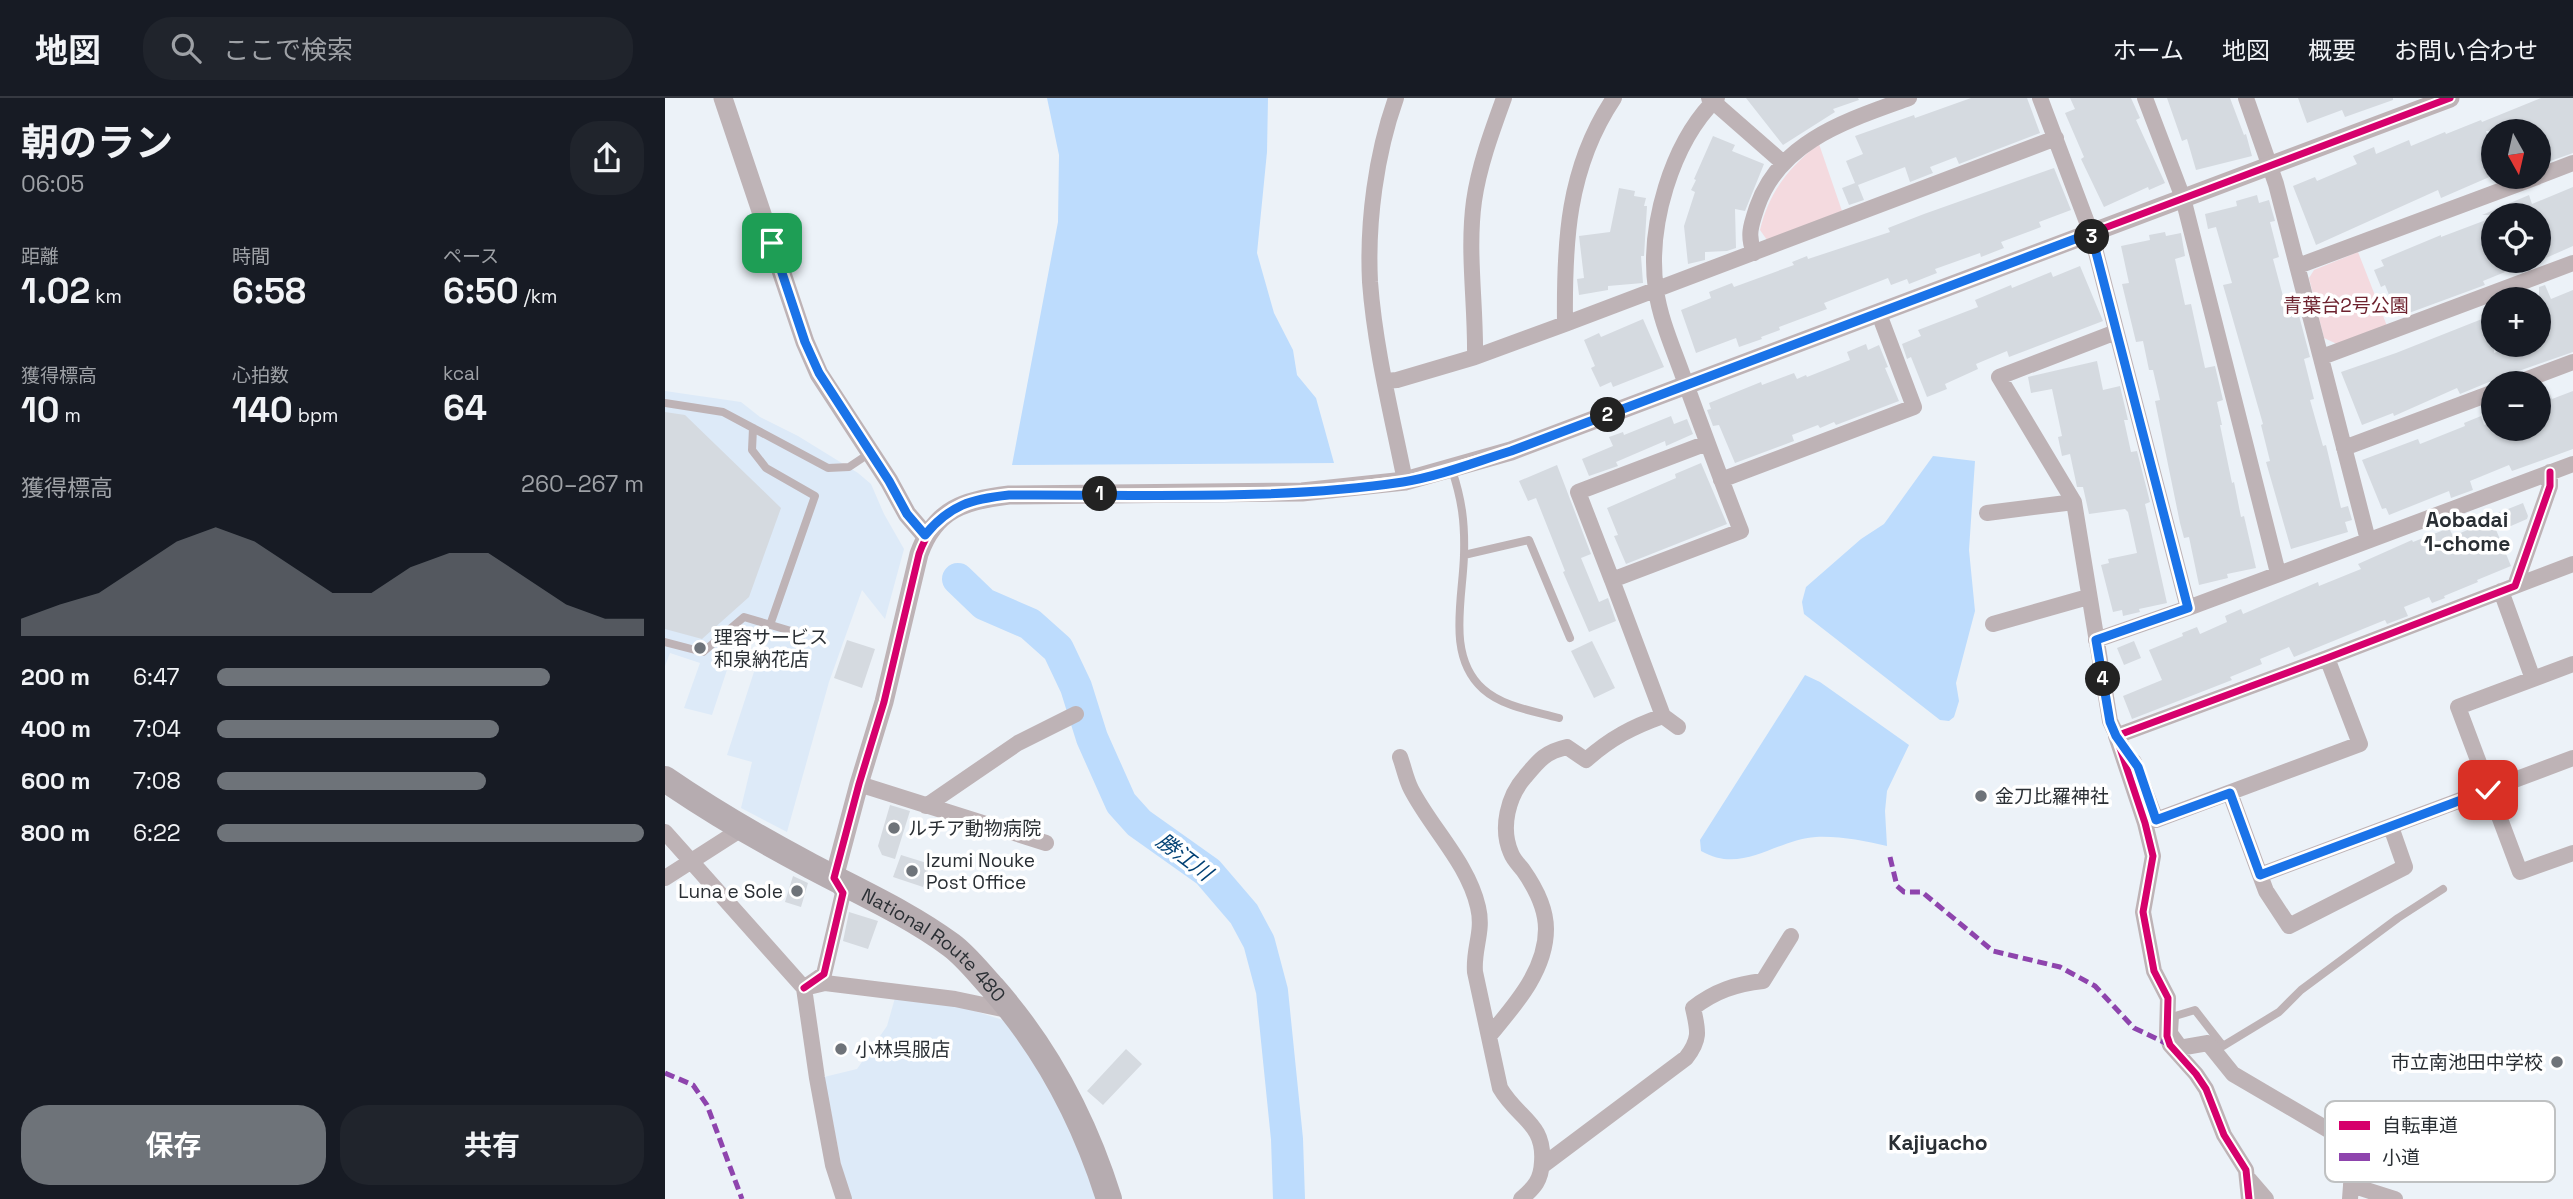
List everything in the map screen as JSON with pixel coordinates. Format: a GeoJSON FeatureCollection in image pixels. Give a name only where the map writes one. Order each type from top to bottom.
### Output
{"type":"FeatureCollection","features":[{"type":"Feature","properties":{"kind":"highway","name":"National Route 480"},"geometry":{"type":"LineString","coordinates":[[665,779],[743,828],[902,913],[953,946],[1014,1011],[1039,1045],[1066,1091],[1085,1131],[1109,1199]]}},
{"type":"Feature","properties":{"kind":"street"},"geometry":{"type":"LineString","coordinates":[[723,98],[805,342],[819,373],[907,514],[925,535]]}},
{"type":"Feature","properties":{"kind":"street"},"geometry":{"type":"LineString","coordinates":[[1395,98],[1382,145],[1371,234],[1373,305],[1405,481]]}},
{"type":"Feature","properties":{"kind":"street"},"geometry":{"type":"LineString","coordinates":[[1475,357],[1471,252],[1474,201],[1487,143],[1504,98]]}},
{"type":"Feature","properties":{"kind":"street"},"geometry":{"type":"LineString","coordinates":[[1565,324],[1564,274],[1569,215],[1579,171],[1605,111],[1614,98]]}},
{"type":"Feature","properties":{"kind":"street"},"geometry":{"type":"LineString","coordinates":[[1754,253],[1748,239],[1753,219],[1765,188],[1782,162],[1819,135],[1909,98]]}},
{"type":"Feature","properties":{"kind":"street"},"geometry":{"type":"LineString","coordinates":[[2040,98],[2091,233],[2188,608]]}},
{"type":"Feature","properties":{"kind":"street"},"geometry":{"type":"LineString","coordinates":[[2145,98],[2183,198],[2278,573]]}},
{"type":"Feature","properties":{"kind":"street"},"geometry":{"type":"LineString","coordinates":[[2246,98],[2271,166],[2368,540]]}},
{"type":"Feature","properties":{"kind":"street"},"geometry":{"type":"LineString","coordinates":[[804,988],[824,975],[843,893],[834,878],[884,702],[925,535],[959,505],[988,497],[1009,495],[1302,492],[1405,481],[1452,470],[1687,386],[2450,98]]}},
{"type":"Feature","properties":{"kind":"street"},"geometry":{"type":"LineString","coordinates":[[1612,580],[1741,531],[1666,328],[1656,289],[1656,238],[1671,169],[1690,133],[1713,99],[1782,162]]}},
{"type":"Feature","properties":{"kind":"street"},"geometry":{"type":"LineString","coordinates":[[1385,381],[1397,380],[1475,357],[2056,138]]}},
{"type":"Feature","properties":{"kind":"street"},"geometry":{"type":"LineString","coordinates":[[2551,171],[2573,163]]}},
{"type":"Feature","properties":{"kind":"street"},"geometry":{"type":"LineString","coordinates":[[2298,266],[2503,189]]}},
{"type":"Feature","properties":{"kind":"street"},"geometry":{"type":"LineString","coordinates":[[2322,357],[2573,263]]}},
{"type":"Feature","properties":{"kind":"street"},"geometry":{"type":"LineString","coordinates":[[1721,480],[1914,407],[1879,314]]}},
{"type":"Feature","properties":{"kind":"street"},"geometry":{"type":"LineString","coordinates":[[2116,332],[1999,377],[2074,502],[2110,722],[2145,823],[2153,856],[2143,912],[2154,971],[2168,998],[2167,1036],[2170,1045],[2181,1050],[2206,1089],[2224,1135],[2246,1170],[2249,1199]]}},
{"type":"Feature","properties":{"kind":"street"},"geometry":{"type":"LineString","coordinates":[[2549,371],[2573,362]]}},
{"type":"Feature","properties":{"kind":"street"},"geometry":{"type":"LineString","coordinates":[[2344,448],[2481,397]]}},
{"type":"Feature","properties":{"kind":"street"},"geometry":{"type":"LineString","coordinates":[[1678,727],[1663,716],[1578,492],[1707,443]]}},
{"type":"Feature","properties":{"kind":"street"},"geometry":{"type":"LineString","coordinates":[[2096,640],[2573,464]]}},
{"type":"Feature","properties":{"kind":"street"},"geometry":{"type":"LineString","coordinates":[[2533,679],[2508,588],[2550,486],[2550,472]]}},
{"type":"Feature","properties":{"kind":"street"},"geometry":{"type":"LineString","coordinates":[[1987,513],[2074,502]]}},
{"type":"Feature","properties":{"kind":"street"},"geometry":{"type":"LineString","coordinates":[[2116,736],[2573,564]]}},
{"type":"Feature","properties":{"kind":"street"},"geometry":{"type":"LineString","coordinates":[[1993,624],[2088,597]]}},
{"type":"Feature","properties":{"kind":"street"},"geometry":{"type":"LineString","coordinates":[[2116,736],[2138,767],[2156,820],[2230,793],[2360,744],[2327,658]]}},
{"type":"Feature","properties":{"kind":"street"},"geometry":{"type":"LineString","coordinates":[[2573,664],[2458,707],[2520,872],[2573,853]]}},
{"type":"Feature","properties":{"kind":"street"},"geometry":{"type":"LineString","coordinates":[[926,806],[1018,743],[1076,713]]}},
{"type":"Feature","properties":{"kind":"street"},"geometry":{"type":"LineString","coordinates":[[1489,1036],[1518,1001],[1545,949],[1546,927],[1542,904],[1534,885],[1511,853],[1507,834],[1506,817],[1518,785],[1551,750],[1567,747],[1586,760],[1603,745],[1630,728],[1663,716]]}},
{"type":"Feature","properties":{"kind":"street"},"geometry":{"type":"LineString","coordinates":[[1400,757],[1410,787],[1466,877],[1478,904],[1482,926],[1474,958],[1500,1088],[1539,1134],[1543,1148],[1541,1176],[1536,1186],[1521,1199]]}},
{"type":"Feature","properties":{"kind":"street"},"geometry":{"type":"LineString","coordinates":[[2260,875],[2573,758]]}},
{"type":"Feature","properties":{"kind":"street"},"geometry":{"type":"LineString","coordinates":[[859,784],[1046,843]]}},
{"type":"Feature","properties":{"kind":"street"},"geometry":{"type":"LineString","coordinates":[[2230,793],[2266,891],[2288,926],[2405,867],[2391,827]]}},
{"type":"Feature","properties":{"kind":"street"},"geometry":{"type":"LineString","coordinates":[[665,878],[743,828]]}},
{"type":"Feature","properties":{"kind":"street"},"geometry":{"type":"LineString","coordinates":[[665,832],[804,988],[833,1164],[844,1199]]}},
{"type":"Feature","properties":{"kind":"street"},"geometry":{"type":"LineString","coordinates":[[1542,1166],[1686,1058],[1696,1045],[1698,1032],[1693,1008],[1708,996],[1722,990],[1763,981],[1791,936]]}},
{"type":"Feature","properties":{"kind":"street"},"geometry":{"type":"LineString","coordinates":[[804,988],[825,983],[955,999],[1014,1011]]}},
{"type":"Feature","properties":{"kind":"street"},"geometry":{"type":"LineString","coordinates":[[2181,1050],[2208,1043],[2233,1074],[2325,1128]]}},
{"type":"Feature","properties":{"kind":"street"},"geometry":{"type":"LineString","coordinates":[[2247,1177],[2266,1199]]}},
{"type":"Feature","properties":{"kind":"street"},"geometry":{"type":"LineString","coordinates":[[2351,1192],[2395,1199]]}},
{"type":"Feature","properties":{"kind":"lane"},"geometry":{"type":"LineString","coordinates":[[665,403],[723,412],[828,468],[849,467],[871,453]]}},
{"type":"Feature","properties":{"kind":"lane"},"geometry":{"type":"LineString","coordinates":[[754,428],[752,450],[766,468],[815,496],[770,625]]}},
{"type":"Feature","properties":{"kind":"lane"},"geometry":{"type":"LineString","coordinates":[[1452,470],[1462,499],[1464,555],[1459,600],[1461,641],[1468,670],[1484,690],[1509,704],[1559,718]]}},
{"type":"Feature","properties":{"kind":"lane"},"geometry":{"type":"LineString","coordinates":[[1464,555],[1529,540],[1570,638]]}},
{"type":"Feature","properties":{"kind":"lane"},"geometry":{"type":"LineString","coordinates":[[665,642],[703,652],[744,617],[791,631]]}},
{"type":"Feature","properties":{"kind":"lane"},"geometry":{"type":"LineString","coordinates":[[2181,1050],[2174,1031],[2175,1016],[2195,1010],[2223,1046],[2279,1012],[2301,990],[2398,918],[2443,889]]}},
{"type":"Feature","properties":{"kind":"shaded area"},"geometry":{"type":"Polygon","coordinates":[[[665,391],[741,402],[760,417],[798,436],[858,473],[871,484],[904,549],[885,619],[862,590],[829,682],[787,832],[741,808],[752,762],[727,755],[765,638],[740,630],[719,652],[717,659],[729,664],[712,715],[684,708],[700,663],[670,653],[665,666],[665,391]]]}},
{"type":"Feature","properties":{"kind":"shaded area"},"geometry":{"type":"Polygon","coordinates":[[[895,998],[956,1005],[1009,1022],[1070,1122],[1098,1199],[848,1199],[824,1077],[857,1069],[887,1026],[895,998]]]}},
{"type":"Feature","properties":{"kind":"green space"},"geometry":{"type":"Polygon","coordinates":[[[1819,144],[1842,211],[1767,240],[1760,230],[1775,192],[1798,162],[1819,144]]]}},
{"type":"Feature","properties":{"kind":"green space","name":"青葉台2号公園"},"geometry":{"type":"Polygon","coordinates":[[[2358,252],[2387,326],[2337,344],[2324,338],[2309,278],[2314,270],[2358,252]]]}},
{"type":"Feature","properties":{"kind":"water"},"geometry":{"type":"Polygon","coordinates":[[[1047,98],[1268,98],[1267,152],[1257,253],[1274,313],[1293,350],[1297,375],[1316,398],[1334,463],[1012,465],[1058,222],[1059,155],[1047,98]]]}},
{"type":"Feature","properties":{"kind":"water"},"geometry":{"type":"Polygon","coordinates":[[[1933,456],[1975,461],[1969,550],[1975,611],[1956,683],[1959,701],[1954,717],[1949,721],[1940,720],[1804,614],[1802,602],[1806,587],[1861,539],[1884,524],[1933,456]]]}},
{"type":"Feature","properties":{"kind":"water"},"geometry":{"type":"Polygon","coordinates":[[[1805,675],[1820,682],[1909,745],[1887,791],[1887,846],[1843,838],[1816,837],[1801,839],[1745,858],[1716,857],[1701,851],[1700,840],[1805,675]]]}},
{"type":"Feature","properties":{"kind":"building"},"geometry":{"type":"Polygon","coordinates":[[[1746,98],[1859,100],[1833,109],[1835,112],[1783,145],[1746,98]]]}},
{"type":"Feature","properties":{"kind":"building"},"geometry":{"type":"Polygon","coordinates":[[[1971,98],[2027,98],[2040,133],[1959,164],[1956,157],[1930,167],[1933,173],[1910,182],[1905,167],[1858,185],[1864,200],[1849,205],[1842,188],[1855,183],[1846,161],[1863,154],[1855,136],[1971,98]]]}},
{"type":"Feature","properties":{"kind":"building"},"geometry":{"type":"Polygon","coordinates":[[[2070,98],[2131,98],[2140,118],[2136,120],[2165,183],[2149,190],[2148,187],[2104,207],[2081,159],[2084,157],[2065,113],[2075,109],[2070,98]]]}},
{"type":"Feature","properties":{"kind":"building"},"geometry":{"type":"Polygon","coordinates":[[[2167,98],[2230,98],[2244,135],[2246,134],[2252,156],[2196,170],[2187,139],[2182,141],[2167,98]]]}},
{"type":"Feature","properties":{"kind":"building"},"geometry":{"type":"Polygon","coordinates":[[[2298,98],[2393,100],[2345,117],[2342,110],[2307,123],[2298,98]]]}},
{"type":"Feature","properties":{"kind":"building"},"geometry":{"type":"Polygon","coordinates":[[[2541,98],[2573,98],[2573,153],[2551,161],[2551,119],[2489,119],[2541,98]]]}},
{"type":"Feature","properties":{"kind":"building"},"geometry":{"type":"Polygon","coordinates":[[[2481,120],[2481,181],[2441,198],[2438,190],[2316,245],[2293,186],[2315,177],[2317,181],[2357,164],[2353,156],[2374,147],[2376,154],[2409,140],[2411,146],[2445,132],[2446,134],[2481,120]]]}},
{"type":"Feature","properties":{"kind":"building"},"geometry":{"type":"Polygon","coordinates":[[[1713,136],[1735,145],[1732,151],[1764,164],[1745,211],[1735,209],[1736,248],[1705,252],[1705,260],[1688,264],[1684,226],[1695,192],[1691,190],[1713,136]]]}},
{"type":"Feature","properties":{"kind":"building"},"geometry":{"type":"Polygon","coordinates":[[[2054,168],[2071,210],[2039,222],[2041,227],[2001,242],[2004,248],[1981,257],[1980,253],[1935,269],[1937,273],[1909,284],[1907,279],[1891,285],[1888,278],[1824,303],[1827,309],[1779,327],[1780,330],[1761,337],[1762,339],[1739,347],[1736,338],[1696,353],[1681,310],[1711,298],[1709,292],[1732,283],[1734,287],[1794,265],[1792,262],[1807,256],[1808,259],[1890,232],[1888,228],[2054,168]]]}},
{"type":"Feature","properties":{"kind":"building"},"geometry":{"type":"Polygon","coordinates":[[[2573,187],[2573,246],[2551,256],[2551,203],[2534,203],[2573,187]]]}},
{"type":"Feature","properties":{"kind":"building"},"geometry":{"type":"Polygon","coordinates":[[[1619,188],[1635,191],[1634,196],[1646,198],[1644,256],[1641,256],[1643,283],[1608,286],[1608,290],[1579,295],[1577,279],[1584,278],[1579,236],[1610,232],[1619,188]]]}},
{"type":"Feature","properties":{"kind":"building"},"geometry":{"type":"Polygon","coordinates":[[[2257,195],[2259,203],[2269,200],[2275,221],[2270,222],[2279,257],[2273,259],[2287,311],[2297,308],[2310,357],[2304,359],[2314,399],[2310,400],[2323,446],[2326,445],[2341,508],[2348,506],[2352,520],[2345,522],[2348,532],[2291,549],[2266,462],[2270,461],[2261,425],[2263,424],[2223,285],[2232,283],[2216,227],[2208,229],[2205,214],[2237,206],[2236,201],[2257,195]]]}},
{"type":"Feature","properties":{"kind":"building"},"geometry":{"type":"Polygon","coordinates":[[[2529,195],[2532,203],[2510,203],[2529,195]]]}},
{"type":"Feature","properties":{"kind":"building"},"geometry":{"type":"Polygon","coordinates":[[[2481,222],[2481,273],[2503,273],[2483,281],[2485,285],[2398,317],[2385,285],[2381,287],[2374,270],[2384,266],[2381,260],[2481,222]]]}},
{"type":"Feature","properties":{"kind":"building"},"geometry":{"type":"Polygon","coordinates":[[[2165,232],[2166,236],[2181,233],[2185,256],[2175,259],[2185,305],[2191,304],[2205,368],[2215,366],[2223,400],[2217,402],[2220,425],[2232,483],[2234,482],[2241,517],[2244,516],[2256,568],[2227,574],[2228,578],[2199,585],[2189,537],[2184,538],[2180,523],[2155,401],[2160,400],[2153,370],[2149,370],[2143,341],[2136,342],[2122,284],[2129,283],[2121,246],[2150,240],[2149,235],[2165,232]]]}},
{"type":"Feature","properties":{"kind":"building"},"geometry":{"type":"Polygon","coordinates":[[[2080,266],[2103,321],[2009,357],[2007,351],[1976,364],[1978,369],[1945,384],[1947,389],[1927,397],[1911,357],[1907,359],[1902,344],[1921,336],[1918,330],[1978,307],[1975,300],[2011,285],[2012,288],[2051,272],[2053,277],[2080,266]]]}},
{"type":"Feature","properties":{"kind":"building"},"geometry":{"type":"Polygon","coordinates":[[[2573,290],[2573,352],[2519,371],[2481,371],[2481,385],[2460,394],[2457,388],[2394,416],[2393,413],[2362,425],[2341,372],[2481,319],[2481,357],[2551,357],[2551,299],[2573,290]]]}},
{"type":"Feature","properties":{"kind":"building"},"geometry":{"type":"Polygon","coordinates":[[[1643,319],[1664,367],[1613,387],[1611,382],[1600,387],[1591,368],[1595,366],[1584,340],[1599,333],[1601,337],[1643,319]]]}},
{"type":"Feature","properties":{"kind":"building"},"geometry":{"type":"Polygon","coordinates":[[[1866,344],[1868,350],[1879,345],[1899,401],[1836,425],[1834,422],[1820,428],[1818,425],[1792,435],[1794,441],[1735,463],[1719,425],[1713,426],[1707,410],[1711,409],[1709,403],[1761,382],[1762,385],[1794,373],[1797,379],[1806,375],[1807,377],[1850,360],[1847,352],[1866,344]]]}},
{"type":"Feature","properties":{"kind":"building"},"geometry":{"type":"Polygon","coordinates":[[[2097,361],[2103,390],[2120,386],[2128,420],[2124,420],[2131,452],[2137,451],[2150,502],[2145,504],[2167,603],[2139,609],[2140,612],[2123,616],[2122,610],[2113,612],[2101,565],[2109,563],[2108,559],[2137,553],[2128,512],[2125,509],[2089,514],[2083,487],[2077,487],[2070,454],[2062,456],[2058,437],[2062,436],[2052,389],[2031,393],[2028,377],[2097,361]]]}},
{"type":"Feature","properties":{"kind":"building"},"geometry":{"type":"Polygon","coordinates":[[[2573,391],[2573,449],[2512,471],[2509,465],[2470,481],[2473,490],[2451,498],[2449,491],[2389,515],[2386,508],[2382,509],[2362,460],[2418,439],[2420,444],[2465,426],[2464,423],[2481,416],[2481,441],[2551,441],[2551,396],[2552,399],[2573,391]]]}},
{"type":"Feature","properties":{"kind":"building"},"geometry":{"type":"Polygon","coordinates":[[[665,412],[685,415],[781,508],[749,597],[702,639],[665,629],[665,412]]]}},
{"type":"Feature","properties":{"kind":"building"},"geometry":{"type":"Polygon","coordinates":[[[1671,416],[1674,424],[1687,419],[1693,434],[1666,446],[1665,441],[1616,462],[1618,466],[1589,476],[1582,459],[1613,446],[1609,437],[1623,432],[1624,435],[1671,416]]]}},
{"type":"Feature","properties":{"kind":"building"},"geometry":{"type":"Polygon","coordinates":[[[1701,463],[1727,524],[1626,564],[1614,536],[1618,535],[1607,508],[1676,478],[1675,474],[1701,463]]]}},
{"type":"Feature","properties":{"kind":"building"},"geometry":{"type":"Polygon","coordinates":[[[1557,465],[1591,554],[1581,558],[1599,602],[1608,598],[1616,621],[1589,632],[1563,572],[1565,571],[1536,498],[1528,501],[1519,481],[1557,465]]]}},
{"type":"Feature","properties":{"kind":"building"},"geometry":{"type":"Polygon","coordinates":[[[2523,503],[2527,519],[2504,529],[2498,513],[2523,503]]]}},
{"type":"Feature","properties":{"kind":"building"},"geometry":{"type":"Polygon","coordinates":[[[2492,520],[2511,566],[2432,603],[2429,597],[2404,607],[2408,616],[2387,624],[2385,620],[2294,657],[2289,647],[2260,659],[2262,664],[2230,677],[2232,680],[2132,719],[2123,696],[2162,680],[2149,650],[2197,627],[2200,634],[2227,622],[2225,616],[2241,609],[2243,614],[2318,582],[2319,586],[2361,569],[2358,564],[2412,540],[2413,542],[2449,528],[2453,536],[2492,520]]]}},
{"type":"Feature","properties":{"kind":"building"},"geometry":{"type":"Polygon","coordinates":[[[847,640],[875,649],[862,688],[834,678],[847,640]]]}},
{"type":"Feature","properties":{"kind":"building"},"geometry":{"type":"Polygon","coordinates":[[[1592,641],[1615,688],[1594,698],[1571,651],[1592,641]]]}},
{"type":"Feature","properties":{"kind":"building"},"geometry":{"type":"Polygon","coordinates":[[[2134,641],[2141,658],[2124,665],[2117,648],[2134,641]]]}},
{"type":"Feature","properties":{"kind":"building","name":"ルチア動物病院"},"geometry":{"type":"Polygon","coordinates":[[[890,805],[910,811],[895,859],[882,855],[878,846],[890,805]]]}},
{"type":"Feature","properties":{"kind":"building"},"geometry":{"type":"Polygon","coordinates":[[[901,855],[930,864],[923,887],[893,877],[901,855]]]}},
{"type":"Feature","properties":{"kind":"building","name":"Luna e Sole"},"geometry":{"type":"Polygon","coordinates":[[[793,876],[808,883],[801,907],[785,902],[793,876]]]}},
{"type":"Feature","properties":{"kind":"building"},"geometry":{"type":"Polygon","coordinates":[[[849,912],[878,921],[868,949],[843,941],[849,912]]]}},
{"type":"Feature","properties":{"kind":"building"},"geometry":{"type":"Polygon","coordinates":[[[1126,1049],[1142,1064],[1103,1105],[1087,1091],[1126,1049]]]}},
{"type":"Feature","properties":{"kind":"waterway","name":"勝江川"},"geometry":{"type":"LineString","coordinates":[[958,579],[984,604],[1030,624],[1058,649],[1076,687],[1092,738],[1121,803],[1139,823],[1208,872],[1244,914],[1259,942],[1272,991],[1287,1139],[1289,1199]]}},
{"type":"Feature","properties":{"kind":"marked path"},"geometry":{"type":"LineString","coordinates":[[1890,857],[1897,886],[1904,892],[1922,892],[1993,951],[2060,967],[2095,986],[2134,1028],[2170,1045]]}},
{"type":"Feature","properties":{"kind":"marked path"},"geometry":{"type":"LineString","coordinates":[[665,1073],[693,1085],[707,1105],[742,1199]]}},
{"type":"Feature","properties":{"kind":"cycle path"},"geometry":{"type":"LineString","coordinates":[[804,988],[824,974],[843,893],[834,878],[884,702],[919,554],[934,526],[953,510],[979,500],[1009,495],[1302,492],[1405,481],[1511,451],[2450,98]]}},
{"type":"Feature","properties":{"kind":"cycle path"},"geometry":{"type":"LineString","coordinates":[[2249,1199],[2246,1170],[2224,1135],[2206,1089],[2170,1045],[2167,1036],[2168,998],[2154,971],[2143,912],[2153,856],[2116,736],[2515,586],[2550,486],[2550,472]]}},
{"type":"Feature","properties":{"kind":"place","name":"理容サービス 和泉納花店"},"geometry":{"type":"Point","coordinates":[700,648]}},
{"type":"Feature","properties":{"kind":"place","name":"金刀比羅神社"},"geometry":{"type":"Point","coordinates":[1981,796]}},
{"type":"Feature","properties":{"kind":"place","name":"ルチア動物病院"},"geometry":{"type":"Point","coordinates":[894,828]}},
{"type":"Feature","properties":{"kind":"place","name":"Izumi Nouke Post Office"},"geometry":{"type":"Point","coordinates":[912,871]}},
{"type":"Feature","properties":{"kind":"place","name":"Luna e Sole"},"geometry":{"type":"Point","coordinates":[797,891]}},
{"type":"Feature","properties":{"kind":"place","name":"小林呉服店"},"geometry":{"type":"Point","coordinates":[841,1049]}},
{"type":"Feature","properties":{"kind":"place","name":"市立南池田中学校"},"geometry":{"type":"Point","coordinates":[2557,1062]}},
{"type":"Feature","properties":{"kind":"district","name":"Aobadai 1-chome"},"geometry":{"type":"Point","coordinates":[2467,532]}},
{"type":"Feature","properties":{"kind":"district","name":"Kajiyacho"},"geometry":{"type":"Point","coordinates":[1938,1143]}},
{"type":"Feature","properties":{"kind":"route"},"geometry":{"type":"LineString","coordinates":[[772,243],[805,342],[819,373],[889,481],[907,514],[925,535],[946,514],[959,505],[978,498],[1009,495],[1302,492],[1428,477],[1511,451],[2091,233],[2188,608],[2096,640],[2110,722],[2116,736],[2138,767],[2156,820],[2230,793],[2260,875],[2488,790]]}}]}
